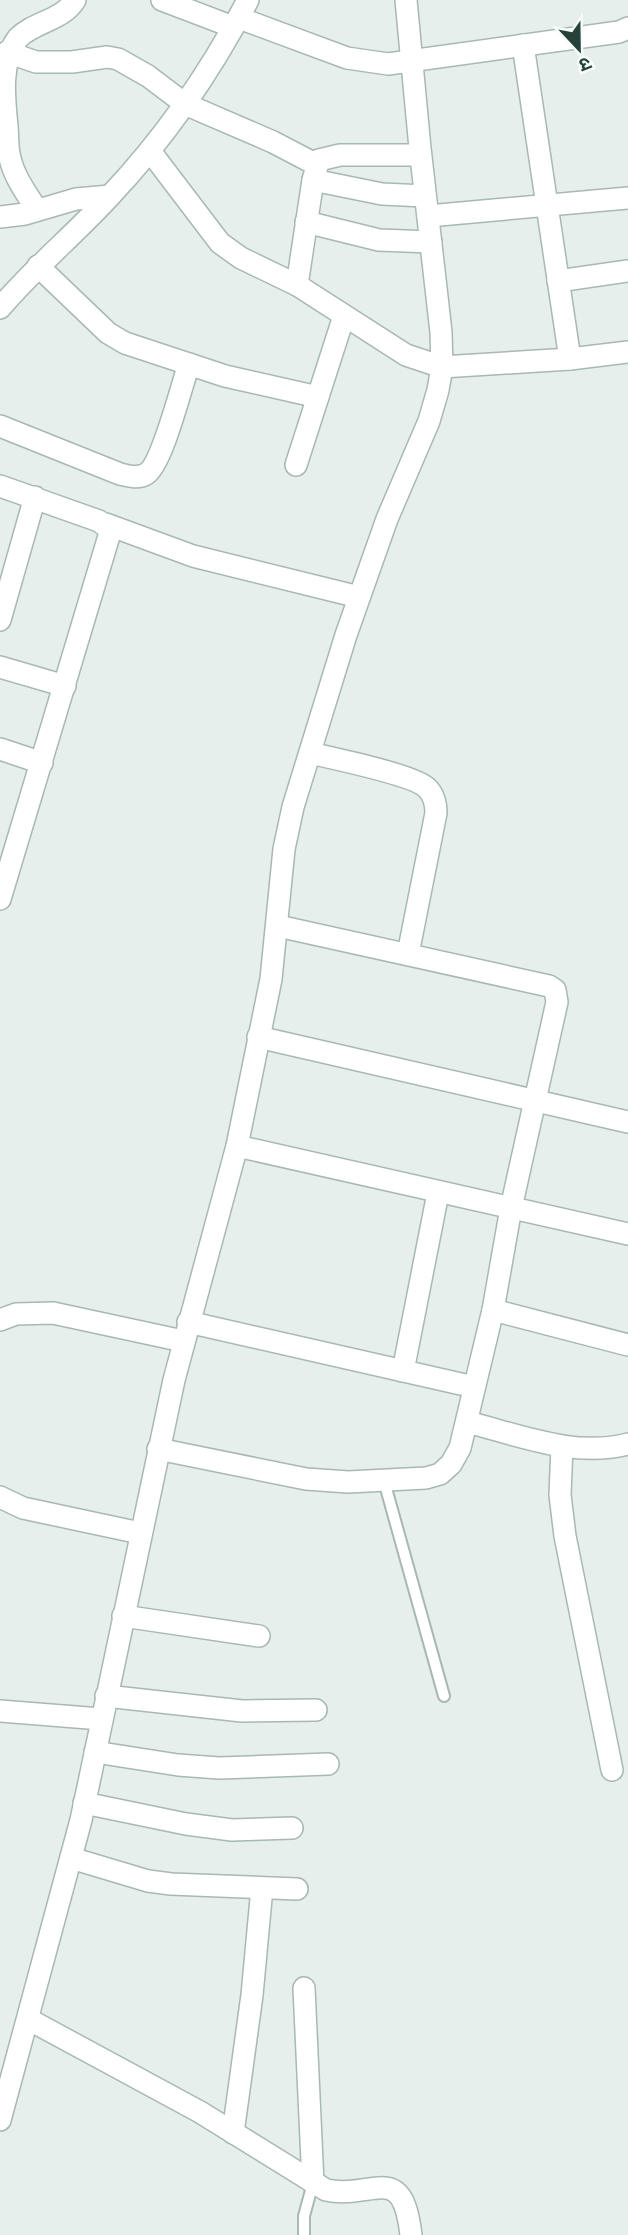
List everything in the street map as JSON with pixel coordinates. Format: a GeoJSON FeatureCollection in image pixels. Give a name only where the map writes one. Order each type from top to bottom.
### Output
{"type":"FeatureCollection","features":[{"type":"Feature","properties":{"kind":"street"},"geometry":{"type":"LineString","coordinates":[[37,210],[14,172],[9,158],[2,83],[7,52],[18,38],[35,26],[65,13],[75,0]]}},
{"type":"Feature","properties":{"kind":"street"},"geometry":{"type":"LineString","coordinates":[[162,0],[240,15],[347,58],[371,64],[412,62],[619,32],[628,28]]}},
{"type":"Feature","properties":{"kind":"street"},"geometry":{"type":"LineString","coordinates":[[0,2120],[3,2098],[71,1858],[158,1449],[186,1332],[237,1146],[271,979],[284,849],[293,807],[359,597],[396,495],[429,421],[442,367],[441,332],[406,0]]}},
{"type":"Feature","properties":{"kind":"street"},"geometry":{"type":"LineString","coordinates":[[0,308],[38,266],[110,196],[150,151],[185,104],[240,15]]}},
{"type":"Feature","properties":{"kind":"street"},"geometry":{"type":"LineString","coordinates":[[523,45],[569,359]]}},
{"type":"Feature","properties":{"kind":"street"},"geometry":{"type":"LineString","coordinates":[[7,52],[23,59],[49,63],[107,57],[118,59],[148,76],[185,104],[273,142],[315,173],[359,191],[427,206],[547,205],[628,198]]}},
{"type":"Feature","properties":{"kind":"street"},"geometry":{"type":"LineString","coordinates":[[150,151],[219,243],[242,258],[296,285],[406,355],[442,367],[569,359],[628,352]]}},
{"type":"Feature","properties":{"kind":"street"},"geometry":{"type":"LineString","coordinates":[[296,285],[319,160],[330,156],[421,155]]}},
{"type":"Feature","properties":{"kind":"street"},"geometry":{"type":"LineString","coordinates":[[0,217],[10,217],[76,199],[110,196]]}},
{"type":"Feature","properties":{"kind":"street"},"geometry":{"type":"LineString","coordinates":[[306,222],[379,240],[431,242]]}},
{"type":"Feature","properties":{"kind":"street"},"geometry":{"type":"LineString","coordinates":[[38,266],[108,333],[125,343],[225,376],[318,397]]}},
{"type":"Feature","properties":{"kind":"street"},"geometry":{"type":"LineString","coordinates":[[558,281],[628,271]]}},
{"type":"Feature","properties":{"kind":"street"},"geometry":{"type":"LineString","coordinates":[[296,465],[344,316]]}},
{"type":"Feature","properties":{"kind":"street"},"geometry":{"type":"LineString","coordinates":[[0,426],[120,474],[139,476],[147,473],[158,459],[189,364]]}},
{"type":"Feature","properties":{"kind":"street"},"geometry":{"type":"LineString","coordinates":[[0,486],[35,496],[193,556],[359,597]]}},
{"type":"Feature","properties":{"kind":"street"},"geometry":{"type":"LineString","coordinates":[[0,620],[35,496]]}},
{"type":"Feature","properties":{"kind":"street"},"geometry":{"type":"LineString","coordinates":[[0,899],[9,845],[42,763],[109,536],[106,524]]}},
{"type":"Feature","properties":{"kind":"street"},"geometry":{"type":"LineString","coordinates":[[0,667],[65,686]]}},
{"type":"Feature","properties":{"kind":"street"},"geometry":{"type":"LineString","coordinates":[[0,749],[42,763]]}},
{"type":"Feature","properties":{"kind":"street"},"geometry":{"type":"LineString","coordinates":[[310,753],[411,779],[421,783],[433,796],[436,813],[408,954]]}},
{"type":"Feature","properties":{"kind":"street"},"geometry":{"type":"LineString","coordinates":[[158,1449],[306,1479],[384,1481],[426,1478],[440,1474],[456,1456],[467,1422],[493,1310],[510,1208],[557,1002],[555,990],[549,986],[278,926]]}},
{"type":"Feature","properties":{"kind":"street"},"geometry":{"type":"LineString","coordinates":[[258,1037],[628,1122]]}},
{"type":"Feature","properties":{"kind":"street"},"geometry":{"type":"LineString","coordinates":[[237,1146],[628,1234]]}},
{"type":"Feature","properties":{"kind":"street"},"geometry":{"type":"LineString","coordinates":[[403,1371],[438,1193]]}},
{"type":"Feature","properties":{"kind":"street"},"geometry":{"type":"LineString","coordinates":[[493,1310],[628,1345]]}},
{"type":"Feature","properties":{"kind":"street"},"geometry":{"type":"LineString","coordinates":[[0,1320],[16,1314],[53,1312],[186,1332],[403,1371],[474,1387]]}},
{"type":"Feature","properties":{"kind":"street"},"geometry":{"type":"LineString","coordinates":[[467,1422],[562,1446],[591,1449],[627,1440]]}},
{"type":"Feature","properties":{"kind":"street"},"geometry":{"type":"LineString","coordinates":[[562,1446],[560,1495],[565,1536],[612,1770]]}},
{"type":"Feature","properties":{"kind":"street"},"geometry":{"type":"LineString","coordinates":[[0,1497],[23,1508],[140,1533]]}},
{"type":"Feature","properties":{"kind":"street"},"geometry":{"type":"LineString","coordinates":[[123,1616],[259,1636]]}},
{"type":"Feature","properties":{"kind":"street"},"geometry":{"type":"LineString","coordinates":[[106,1696],[242,1712],[316,1710]]}},
{"type":"Feature","properties":{"kind":"street"},"geometry":{"type":"LineString","coordinates":[[0,1711],[102,1719]]}},
{"type":"Feature","properties":{"kind":"street"},"geometry":{"type":"LineString","coordinates":[[94,1752],[178,1765],[219,1768],[328,1764]]}},
{"type":"Feature","properties":{"kind":"street"},"geometry":{"type":"LineString","coordinates":[[84,1803],[175,1822],[232,1830],[292,1828]]}},
{"type":"Feature","properties":{"kind":"street"},"geometry":{"type":"LineString","coordinates":[[71,1858],[148,1881],[296,1889]]}},
{"type":"Feature","properties":{"kind":"street"},"geometry":{"type":"LineString","coordinates":[[233,2133],[252,1995],[261,1888]]}},
{"type":"Feature","properties":{"kind":"street"},"geometry":{"type":"LineString","coordinates":[[304,1988],[313,2183]]}},
{"type":"Feature","properties":{"kind":"street"},"geometry":{"type":"LineString","coordinates":[[27,2019],[233,2133],[313,2183],[338,2192],[385,2186],[405,2204],[411,2235]]}},
{"type":"Feature","properties":{"kind":"lane"},"geometry":{"type":"LineString","coordinates":[[384,1481],[444,1696]]}},
{"type":"Feature","properties":{"kind":"lane"},"geometry":{"type":"LineString","coordinates":[[304,2235],[304,2216],[313,2183]]}}]}
